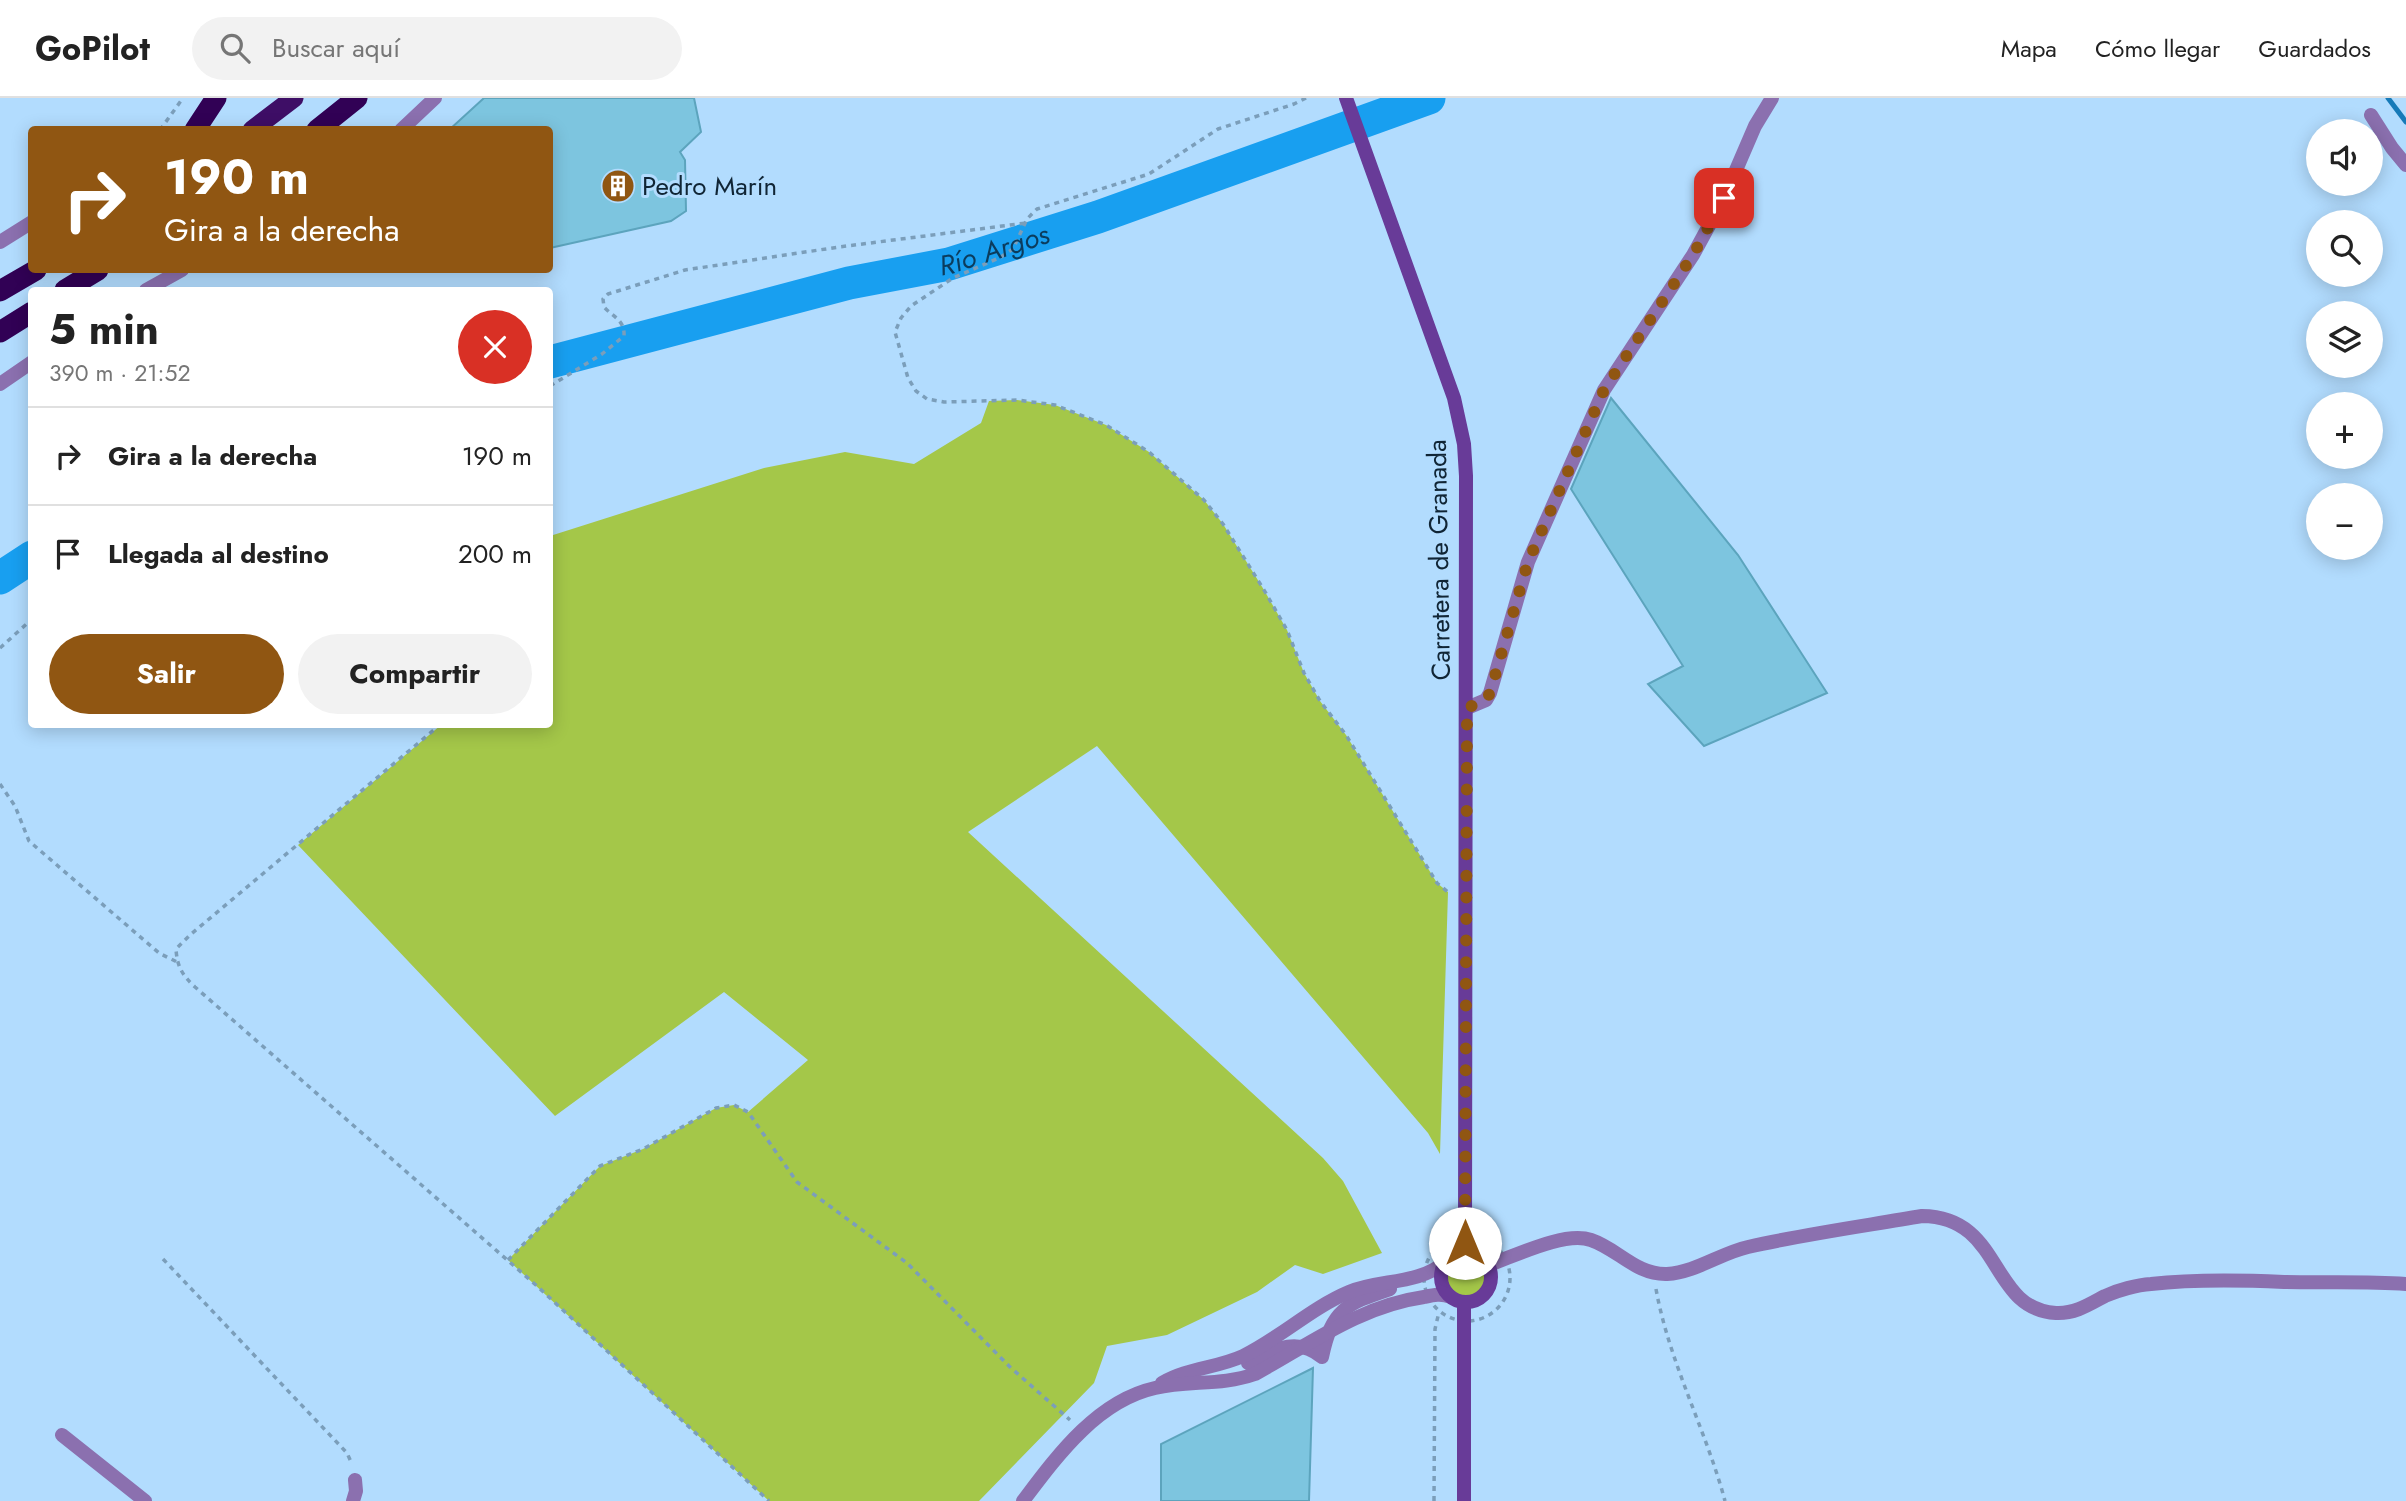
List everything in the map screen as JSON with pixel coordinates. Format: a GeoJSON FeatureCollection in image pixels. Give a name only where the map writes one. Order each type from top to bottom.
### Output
{"type":"FeatureCollection","features":[{"type":"Feature","properties":{"kind":"highway"},"geometry":{"type":"LineString","coordinates":[[198,126],[216,98]]}},
{"type":"Feature","properties":{"kind":"highway"},"geometry":{"type":"LineString","coordinates":[[257,126],[294,98]]}},
{"type":"Feature","properties":{"kind":"highway"},"geometry":{"type":"LineString","coordinates":[[322,126],[357,98]]}},
{"type":"Feature","properties":{"kind":"highway"},"geometry":{"type":"LineString","coordinates":[[0,291],[31,273]]}},
{"type":"Feature","properties":{"kind":"highway"},"geometry":{"type":"LineString","coordinates":[[70,287],[93,273]]}},
{"type":"Feature","properties":{"kind":"highway"},"geometry":{"type":"LineString","coordinates":[[0,332],[28,314]]}},
{"type":"Feature","properties":{"kind":"main road","name":"Carretera de Granada"},"geometry":{"type":"LineString","coordinates":[[1346,98],[1454,398],[1464,444],[1467,708],[1464,897],[1465,1251]]}},
{"type":"Feature","properties":{"kind":"main road"},"geometry":{"type":"LineString","coordinates":[[1465,1251],[1479,1254],[1489,1265],[1491,1280],[1485,1294],[1479,1298],[1457,1299],[1445,1291],[1441,1277],[1445,1262],[1465,1251]]}},
{"type":"Feature","properties":{"kind":"main road"},"geometry":{"type":"LineString","coordinates":[[1457,1299],[1464,1321],[1464,1501]]}},
{"type":"Feature","properties":{"kind":"street"},"geometry":{"type":"LineString","coordinates":[[405,126],[435,98]]}},
{"type":"Feature","properties":{"kind":"street"},"geometry":{"type":"LineString","coordinates":[[1467,708],[1486,700],[1490,693],[1528,562],[1604,390],[1693,255],[1724,198],[1755,126],[1772,98]]}},
{"type":"Feature","properties":{"kind":"street"},"geometry":{"type":"LineString","coordinates":[[2371,115],[2406,165]]}},
{"type":"Feature","properties":{"kind":"street"},"geometry":{"type":"LineString","coordinates":[[0,242],[28,224]]}},
{"type":"Feature","properties":{"kind":"street"},"geometry":{"type":"LineString","coordinates":[[151,287],[177,273]]}},
{"type":"Feature","properties":{"kind":"street"},"geometry":{"type":"LineString","coordinates":[[0,384],[28,365]]}},
{"type":"Feature","properties":{"kind":"street"},"geometry":{"type":"LineString","coordinates":[[1489,1265],[1554,1242],[1577,1237],[1592,1240],[1653,1274],[1670,1273],[1692,1268],[1746,1247],[1922,1216],[1939,1216],[1970,1232],[1981,1242],[2017,1297],[2036,1308],[2056,1313],[2074,1311],[2107,1295],[2173,1282],[2357,1280],[2406,1284]]}},
{"type":"Feature","properties":{"kind":"street"},"geometry":{"type":"LineString","coordinates":[[1199,1370],[1236,1367],[1283,1346],[1304,1346],[1322,1357],[1329,1332],[1342,1309],[1445,1262]]}},
{"type":"Feature","properties":{"kind":"street"},"geometry":{"type":"LineString","coordinates":[[1155,1388],[1170,1378],[1245,1354],[1347,1293],[1417,1277]]}},
{"type":"Feature","properties":{"kind":"street"},"geometry":{"type":"LineString","coordinates":[[1329,1332],[1386,1304],[1442,1294],[1457,1299]]}},
{"type":"Feature","properties":{"kind":"street"},"geometry":{"type":"LineString","coordinates":[[1023,1501],[1083,1430],[1100,1414],[1136,1394],[1155,1388],[1215,1384],[1243,1379],[1304,1346]]}},
{"type":"Feature","properties":{"kind":"street"},"geometry":{"type":"LineString","coordinates":[[62,1435],[145,1501]]}},
{"type":"Feature","properties":{"kind":"street"},"geometry":{"type":"LineString","coordinates":[[353,1501],[356,1492],[355,1480]]}},
{"type":"Feature","properties":{"kind":"path"},"geometry":{"type":"LineString","coordinates":[[163,126],[183,98]]}},
{"type":"Feature","properties":{"kind":"path"},"geometry":{"type":"LineString","coordinates":[[1306,98],[1218,129],[1149,174],[1037,209],[1026,223],[1013,249],[953,278],[931,292],[901,318],[895,332],[908,378],[916,391],[926,399],[944,402],[1017,400],[1055,405],[1106,425],[1149,452],[1204,500],[1223,524],[1264,590],[1320,701],[1346,735],[1437,883],[1448,892],[1464,897]]}},
{"type":"Feature","properties":{"kind":"path"},"geometry":{"type":"LineString","coordinates":[[553,384],[602,354],[624,336],[625,328],[619,319],[604,307],[603,299],[608,294],[685,270],[1026,223]]}},
{"type":"Feature","properties":{"kind":"path"},"geometry":{"type":"LineString","coordinates":[[0,648],[28,623]]}},
{"type":"Feature","properties":{"kind":"path"},"geometry":{"type":"LineString","coordinates":[[436,728],[190,934],[176,949],[177,962],[183,975],[195,987],[508,1260],[769,1501]]}},
{"type":"Feature","properties":{"kind":"path"},"geometry":{"type":"LineString","coordinates":[[0,784],[16,806],[29,841],[159,953],[177,962]]}},
{"type":"Feature","properties":{"kind":"path"},"geometry":{"type":"LineString","coordinates":[[508,1260],[600,1166],[643,1149],[716,1108],[734,1105],[748,1112],[797,1182],[907,1263],[1010,1367],[1083,1430]]}},
{"type":"Feature","properties":{"kind":"path"},"geometry":{"type":"LineString","coordinates":[[1465,1234],[1487,1239],[1498,1247],[1506,1259],[1510,1273],[1509,1289],[1503,1302],[1493,1313],[1479,1320],[1453,1319],[1440,1312],[1417,1277],[1440,1243],[1465,1234]]}},
{"type":"Feature","properties":{"kind":"path"},"geometry":{"type":"LineString","coordinates":[[163,1259],[347,1453],[355,1480]]}},
{"type":"Feature","properties":{"kind":"path"},"geometry":{"type":"LineString","coordinates":[[1653,1274],[1669,1339],[1710,1451],[1725,1501]]}},
{"type":"Feature","properties":{"kind":"path"},"geometry":{"type":"LineString","coordinates":[[1434,1501],[1436,1329],[1440,1312]]}},
{"type":"Feature","properties":{"kind":"green space"},"geometry":{"type":"Polygon","coordinates":[[[1017,400],[1055,405],[1106,425],[1149,452],[1204,500],[1223,524],[1264,590],[1287,630],[1304,673],[1320,701],[1346,735],[1437,883],[1448,892],[1440,1154],[1428,1133],[1097,746],[968,832],[1323,1158],[1343,1181],[1382,1253],[1323,1274],[1295,1265],[1257,1292],[1167,1335],[1107,1346],[1094,1383],[979,1501],[769,1501],[508,1260],[600,1166],[643,1149],[716,1108],[734,1105],[748,1112],[808,1060],[724,992],[555,1116],[298,845],[437,728],[553,728],[553,535],[764,468],[845,452],[914,464],[981,423],[989,401],[1017,400]]]}},
{"type":"Feature","properties":{"kind":"green space"},"geometry":{"type":"Polygon","coordinates":[[[1466,1255],[1481,1261],[1487,1276],[1481,1291],[1466,1297],[1451,1291],[1445,1276],[1451,1261],[1466,1255]]]}},
{"type":"Feature","properties":{"kind":"building","name":"Pedro Marín"},"geometry":{"type":"Polygon","coordinates":[[[484,98],[694,98],[701,132],[680,152],[685,160],[686,211],[671,221],[553,247],[553,126],[453,126],[484,98]]]}},
{"type":"Feature","properties":{"kind":"building"},"geometry":{"type":"Polygon","coordinates":[[[1611,398],[1738,555],[1827,693],[1704,746],[1648,684],[1683,666],[1571,489],[1611,398]]]}},
{"type":"Feature","properties":{"kind":"building"},"geometry":{"type":"Polygon","coordinates":[[[1313,1368],[1309,1501],[1161,1501],[1161,1444],[1313,1368]]]}},
{"type":"Feature","properties":{"kind":"waterway","name":"Río Argos"},"geometry":{"type":"LineString","coordinates":[[553,361],[849,283],[949,264],[1098,217],[1429,98]]}},
{"type":"Feature","properties":{"kind":"waterway"},"geometry":{"type":"LineString","coordinates":[[2388,98],[2406,122]]}},
{"type":"Feature","properties":{"kind":"waterway","name":"Río Argos"},"geometry":{"type":"LineString","coordinates":[[0,578],[28,560]]}},
{"type":"Feature","properties":{"kind":"place","name":"Pedro Marín"},"geometry":{"type":"Point","coordinates":[618,186]}},
{"type":"Feature","properties":{"kind":"route"},"geometry":{"type":"LineString","coordinates":[[1465,1243],[1464,897],[1467,708],[1486,700],[1490,693],[1528,562],[1604,390],[1630,346],[1693,255],[1724,198]]}}]}
